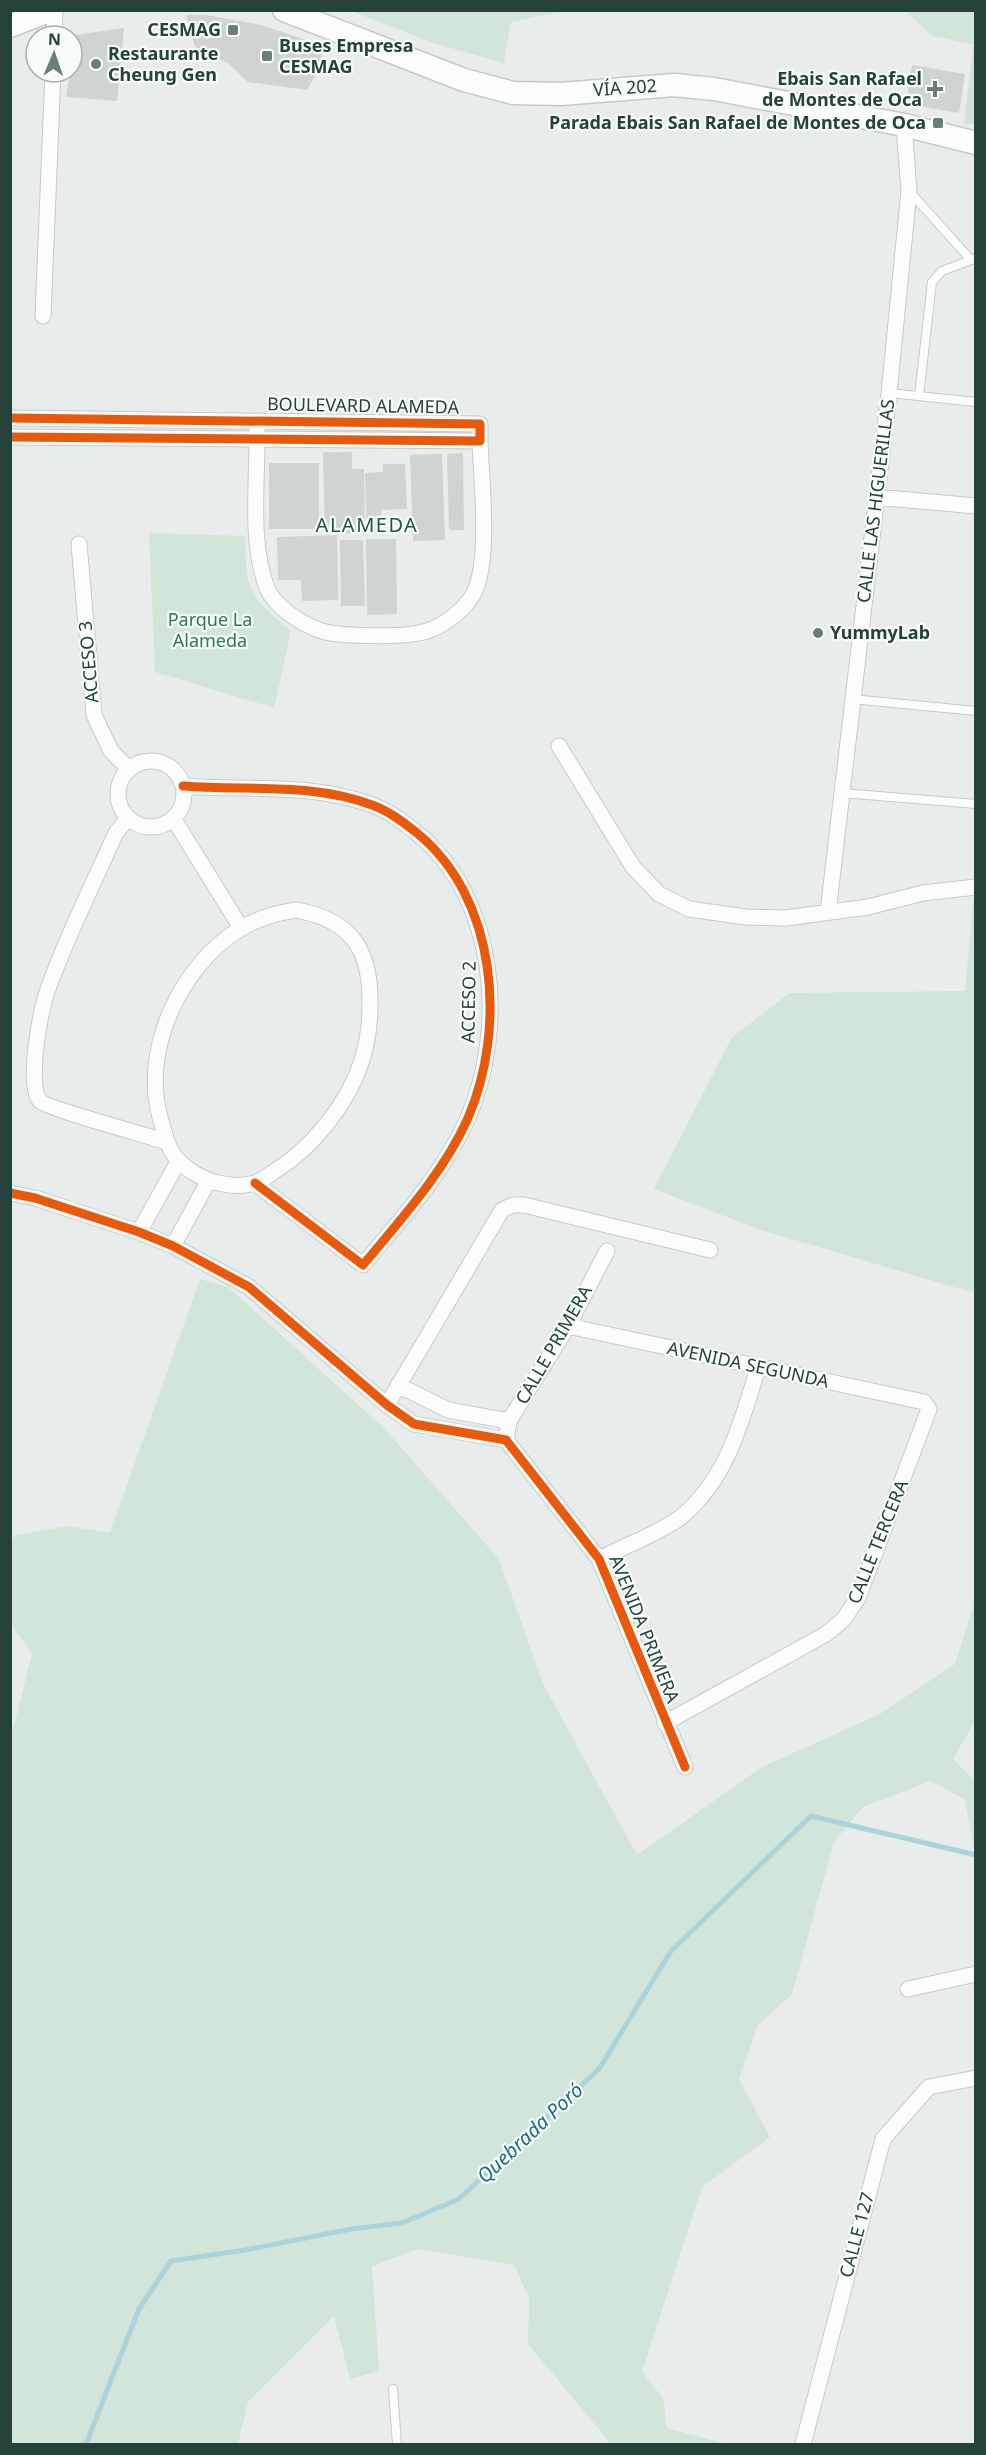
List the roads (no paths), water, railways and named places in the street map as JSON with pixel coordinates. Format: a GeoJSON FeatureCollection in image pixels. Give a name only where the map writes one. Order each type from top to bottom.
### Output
{"type":"FeatureCollection","features":[{"type":"Feature","properties":{"kind":"main road"},"geometry":{"type":"LineString","coordinates":[[10,26],[53,10]]}},
{"type":"Feature","properties":{"kind":"main road","name":"VÍA 202"},"geometry":{"type":"LineString","coordinates":[[284,10],[464,80],[513,93],[561,94],[674,85],[766,97],[904,125],[975,143]]}},
{"type":"Feature","properties":{"kind":"street"},"geometry":{"type":"LineString","coordinates":[[43,316],[53,84]]}},
{"type":"Feature","properties":{"kind":"street","name":"CALLE LAS HIGUERILLAS"},"geometry":{"type":"LineString","coordinates":[[828,912],[889,393],[909,191],[904,125]]}},
{"type":"Feature","properties":{"kind":"street","name":"BOULEVARD ALAMEDA"},"geometry":{"type":"LineString","coordinates":[[10,418],[480,424],[480,441],[10,437]]}},
{"type":"Feature","properties":{"kind":"street"},"geometry":{"type":"LineString","coordinates":[[90,419],[90,438]]}},
{"type":"Feature","properties":{"kind":"street"},"geometry":{"type":"LineString","coordinates":[[257,421],[258,556],[268,590],[290,615],[321,631],[365,635],[420,633],[450,620],[471,599],[480,576],[483,557],[480,441]]}},
{"type":"Feature","properties":{"kind":"street"},"geometry":{"type":"LineString","coordinates":[[876,497],[975,507]]}},
{"type":"Feature","properties":{"kind":"street","name":"ACCESO 3"},"geometry":{"type":"LineString","coordinates":[[79,544],[94,716],[111,751],[129,769]]}},
{"type":"Feature","properties":{"kind":"street"},"geometry":{"type":"LineString","coordinates":[[559,746],[633,867],[659,894],[689,909],[746,917],[786,918],[868,907],[923,892],[975,887]]}},
{"type":"Feature","properties":{"kind":"street"},"geometry":{"type":"LineString","coordinates":[[149,761],[160,762],[178,775],[183,786],[183,803],[173,818],[155,827],[136,824],[121,809],[118,788],[129,769],[149,761]]}},
{"type":"Feature","properties":{"kind":"street","name":"ACCESO 2"},"geometry":{"type":"LineString","coordinates":[[183,786],[331,792],[373,805],[399,819],[446,862],[467,894],[481,930],[489,965],[488,1020],[482,1076],[467,1119],[442,1167],[363,1266],[255,1183]]}},
{"type":"Feature","properties":{"kind":"street"},"geometry":{"type":"LineString","coordinates":[[128,818],[116,833],[47,991],[34,1066],[36,1090],[40,1101],[54,1109],[167,1142]]}},
{"type":"Feature","properties":{"kind":"street"},"geometry":{"type":"LineString","coordinates":[[173,818],[241,928]]}},
{"type":"Feature","properties":{"kind":"street"},"geometry":{"type":"LineString","coordinates":[[296,910],[317,914],[338,924],[355,939],[366,958],[370,983],[368,1037],[361,1064],[342,1101],[320,1132],[291,1161],[255,1183],[208,1182],[177,1162],[167,1142],[154,1098],[156,1059],[169,1015],[191,977],[216,947],[241,928],[271,914],[296,910]]}},
{"type":"Feature","properties":{"kind":"street"},"geometry":{"type":"LineString","coordinates":[[139,1232],[177,1162]]}},
{"type":"Feature","properties":{"kind":"street"},"geometry":{"type":"LineString","coordinates":[[173,1246],[208,1182]]}},
{"type":"Feature","properties":{"kind":"street"},"geometry":{"type":"LineString","coordinates":[[10,1193],[35,1198],[139,1232],[173,1246],[249,1287],[387,1405],[414,1424],[506,1440]]}},
{"type":"Feature","properties":{"kind":"street"},"geometry":{"type":"LineString","coordinates":[[387,1405],[502,1210],[513,1205],[524,1205],[710,1250]]}},
{"type":"Feature","properties":{"kind":"street","name":"CALLE PRIMERA"},"geometry":{"type":"LineString","coordinates":[[506,1440],[509,1421],[568,1326],[606,1251]]}},
{"type":"Feature","properties":{"kind":"street","name":"AVENIDA SEGUNDA"},"geometry":{"type":"LineString","coordinates":[[568,1326],[928,1405]]}},
{"type":"Feature","properties":{"kind":"street"},"geometry":{"type":"LineString","coordinates":[[599,1559],[680,1518],[705,1494],[720,1473],[738,1434],[758,1368]]}},
{"type":"Feature","properties":{"kind":"street"},"geometry":{"type":"LineString","coordinates":[[398,1385],[448,1410],[509,1421]]}},
{"type":"Feature","properties":{"kind":"street","name":"CALLE TERCERA"},"geometry":{"type":"LineString","coordinates":[[665,1723],[826,1634],[843,1620],[858,1598],[885,1534],[929,1409],[928,1405]]}},
{"type":"Feature","properties":{"kind":"street","name":"AVENIDA PRIMERA"},"geometry":{"type":"LineString","coordinates":[[506,1440],[599,1559],[685,1767]]}},
{"type":"Feature","properties":{"kind":"street"},"geometry":{"type":"LineString","coordinates":[[908,1989],[975,1974]]}},
{"type":"Feature","properties":{"kind":"street","name":"CALLE 127"},"geometry":{"type":"LineString","coordinates":[[803,2445],[883,2139],[929,2087],[975,2078]]}},
{"type":"Feature","properties":{"kind":"lane"},"geometry":{"type":"LineString","coordinates":[[909,191],[973,259],[942,271],[932,282],[920,396]]}},
{"type":"Feature","properties":{"kind":"lane"},"geometry":{"type":"LineString","coordinates":[[889,393],[975,402]]}},
{"type":"Feature","properties":{"kind":"lane"},"geometry":{"type":"LineString","coordinates":[[852,699],[975,711]]}},
{"type":"Feature","properties":{"kind":"lane"},"geometry":{"type":"LineString","coordinates":[[842,793],[975,804]]}},
{"type":"Feature","properties":{"kind":"lane"},"geometry":{"type":"LineString","coordinates":[[393,2389],[397,2445]]}},
{"type":"Feature","properties":{"kind":"waterway","name":"Quebrada Poró"},"geometry":{"type":"LineString","coordinates":[[86,2444],[139,2309],[171,2261],[245,2250],[351,2229],[402,2223],[459,2199],[599,2069],[671,1951],[811,1816],[976,1855]]}},
{"type":"Feature","properties":{"kind":"place","name":"CESMAG"},"geometry":{"type":"Point","coordinates":[233,30]}},
{"type":"Feature","properties":{"kind":"place","name":"Buses Empresa CESMAG"},"geometry":{"type":"Point","coordinates":[267,56]}},
{"type":"Feature","properties":{"kind":"place","name":"Restaurante Cheung Gen"},"geometry":{"type":"Point","coordinates":[96,64]}},
{"type":"Feature","properties":{"kind":"place","name":"Ebais San Rafael de Montes de Oca"},"geometry":{"type":"Point","coordinates":[935,89]}},
{"type":"Feature","properties":{"kind":"place","name":"Parada Ebais San Rafael de Montes de Oca"},"geometry":{"type":"Point","coordinates":[938,123]}},
{"type":"Feature","properties":{"kind":"place","name":"YummyLab"},"geometry":{"type":"Point","coordinates":[818,633]}},
{"type":"Feature","properties":{"kind":"district","name":"ALAMEDA"},"geometry":{"type":"Point","coordinates":[367,525]}},
{"type":"Feature","properties":{"kind":"park label","name":"Parque La Alameda"},"geometry":{"type":"Point","coordinates":[210,630]}}]}
